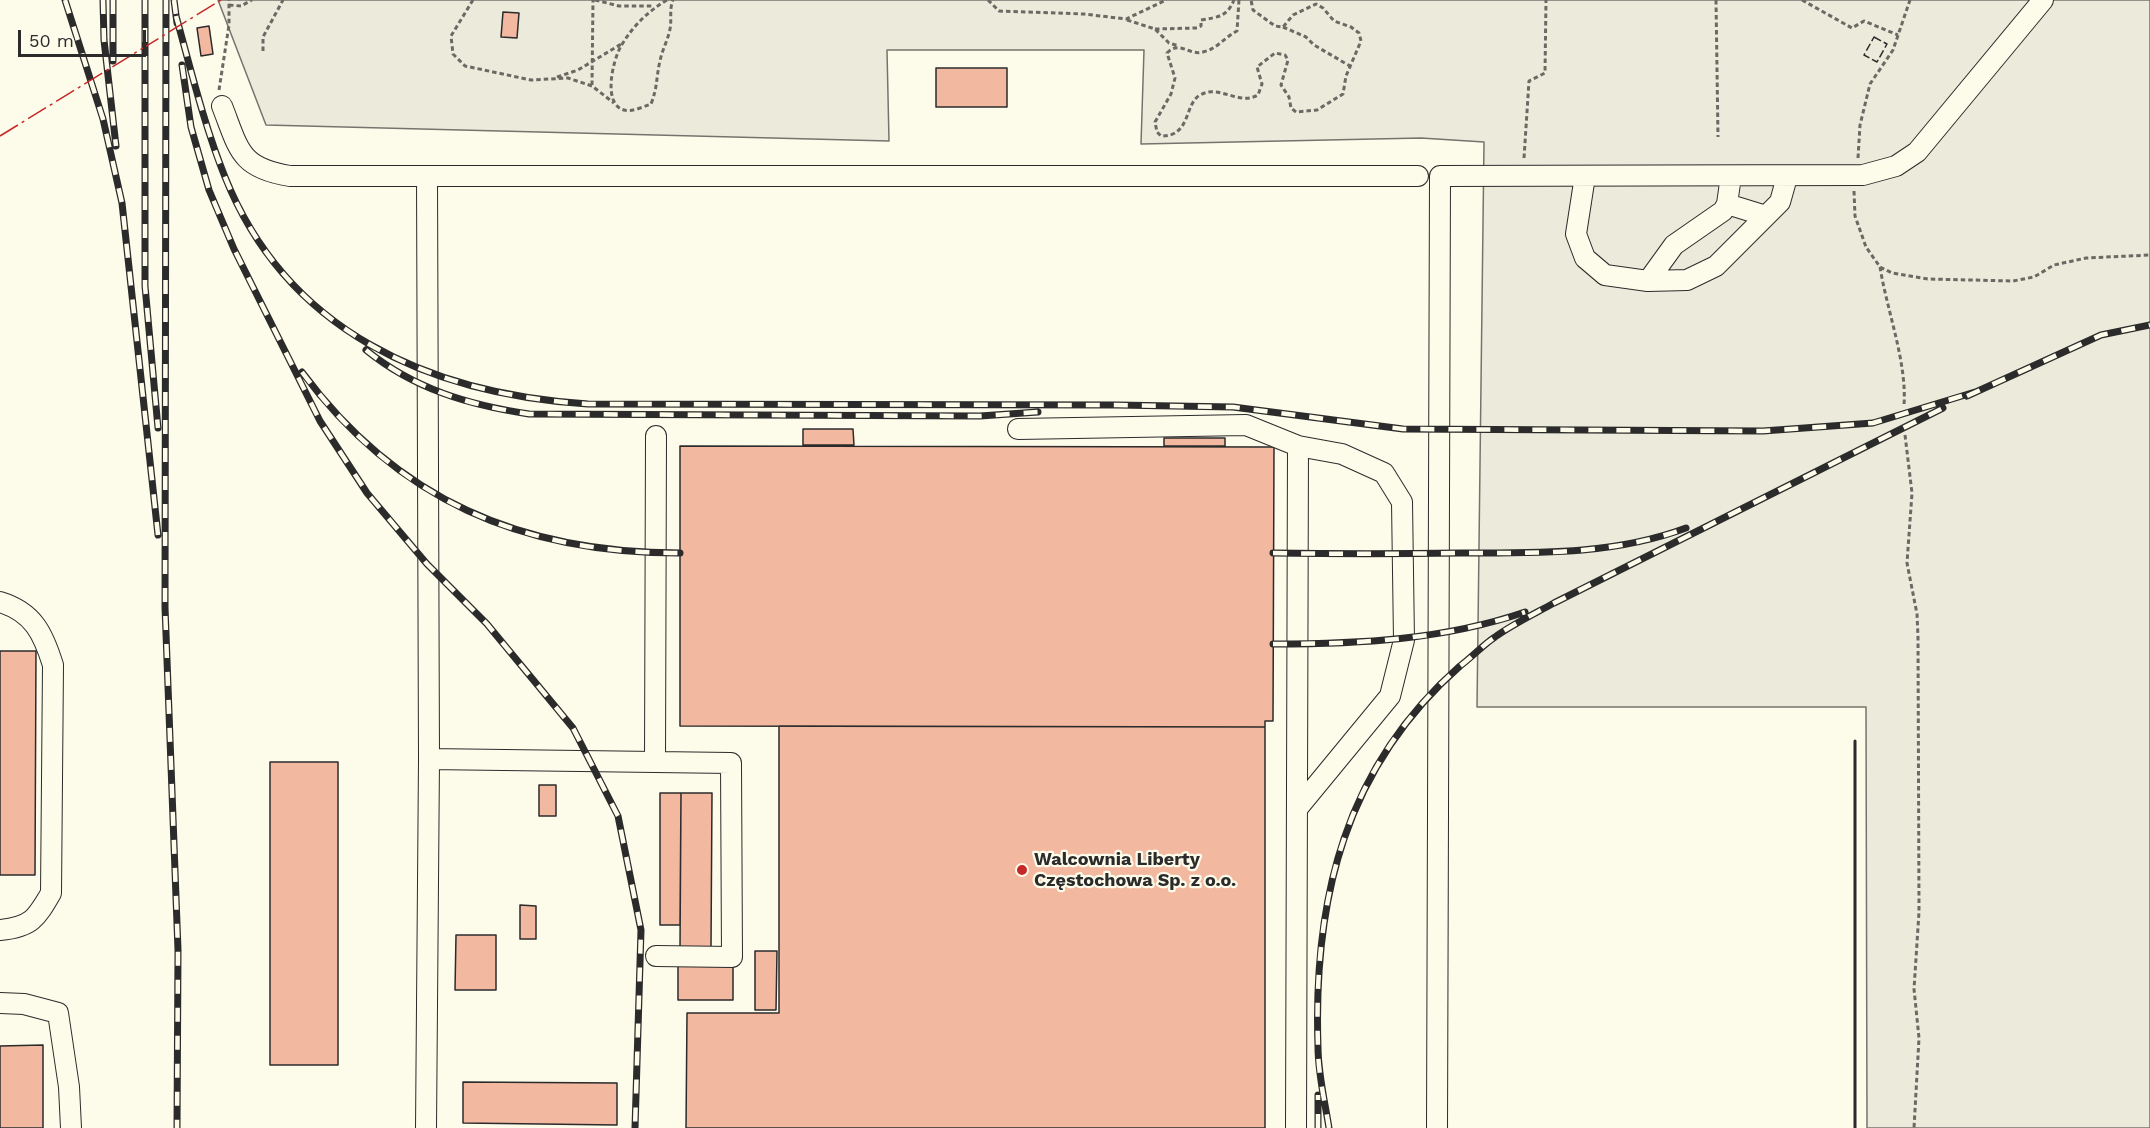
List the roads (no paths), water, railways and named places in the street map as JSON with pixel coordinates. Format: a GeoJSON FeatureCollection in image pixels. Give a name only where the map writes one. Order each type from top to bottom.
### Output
{"type":"FeatureCollection","features":[{"type":"Feature","properties":{"kind":"street"},"geometry":{"type":"LineString","coordinates":[[1437,1128],[1440,176],[1787,177],[1857,175],[1896,166],[1917,152],[2043,0]]}},
{"type":"Feature","properties":{"kind":"street"},"geometry":{"type":"LineString","coordinates":[[222,106],[242,154],[264,172],[290,176],[911,174],[1418,176]]}},
{"type":"Feature","properties":{"kind":"street"},"geometry":{"type":"LineString","coordinates":[[1585,176],[1576,234],[1585,258],[1605,275],[1648,281],[1687,280],[1716,266],[1780,202],[1787,177]]}},
{"type":"Feature","properties":{"kind":"street"},"geometry":{"type":"LineString","coordinates":[[1648,281],[1674,245],[1723,211],[1727,204],[1731,176]]}},
{"type":"Feature","properties":{"kind":"street"},"geometry":{"type":"LineString","coordinates":[[426,1128],[429,759],[428,177]]}},
{"type":"Feature","properties":{"kind":"street"},"geometry":{"type":"LineString","coordinates":[[1727,204],[1766,216]]}},
{"type":"Feature","properties":{"kind":"street"},"geometry":{"type":"LineString","coordinates":[[1018,429],[1246,425],[1298,446],[1342,454],[1384,473],[1402,502],[1404,640],[1390,696],[1297,809]]}},
{"type":"Feature","properties":{"kind":"street"},"geometry":{"type":"LineString","coordinates":[[655,761],[656,436]]}},
{"type":"Feature","properties":{"kind":"street"},"geometry":{"type":"LineString","coordinates":[[1296,1128],[1298,446]]}},
{"type":"Feature","properties":{"kind":"street"},"geometry":{"type":"LineString","coordinates":[[0,602],[20,608],[44,636],[53,664],[51,893],[36,919],[13,929],[0,930]]}},
{"type":"Feature","properties":{"kind":"street"},"geometry":{"type":"LineString","coordinates":[[429,759],[731,763],[732,957],[656,956]]}},
{"type":"Feature","properties":{"kind":"street"},"geometry":{"type":"LineString","coordinates":[[0,1003],[24,1004],[58,1013],[69,1087],[71,1128]]}},
{"type":"Feature","properties":{"kind":"railway"},"geometry":{"type":"LineString","coordinates":[[65,0],[103,119],[122,203],[158,535]]}},
{"type":"Feature","properties":{"kind":"railway"},"geometry":{"type":"LineString","coordinates":[[103,0],[104,40],[116,146]]}},
{"type":"Feature","properties":{"kind":"railway"},"geometry":{"type":"LineString","coordinates":[[113,0],[113,61]]}},
{"type":"Feature","properties":{"kind":"railway"},"geometry":{"type":"LineString","coordinates":[[145,0],[145,286],[158,428]]}},
{"type":"Feature","properties":{"kind":"railway"},"geometry":{"type":"LineString","coordinates":[[166,0],[165,607],[178,950],[177,1128]]}},
{"type":"Feature","properties":{"kind":"railway"},"geometry":{"type":"LineString","coordinates":[[174,0],[177,23]]}},
{"type":"Feature","properties":{"kind":"railway"},"geometry":{"type":"LineString","coordinates":[[176,16],[204,117],[225,177],[252,231],[286,276],[325,314],[370,345],[420,369],[473,386],[530,398],[588,404],[1233,407],[1403,429],[1763,431],[1873,423],[1975,392]]}},
{"type":"Feature","properties":{"kind":"railway"},"geometry":{"type":"LineString","coordinates":[[182,65],[191,127],[209,190],[234,249],[320,421],[367,493],[427,564],[487,624],[573,728],[618,816],[641,930],[635,1128]]}},
{"type":"Feature","properties":{"kind":"railway"},"geometry":{"type":"LineString","coordinates":[[1967,396],[2101,335],[2150,325]]}},
{"type":"Feature","properties":{"kind":"railway"},"geometry":{"type":"LineString","coordinates":[[366,350],[403,375],[443,393],[485,406],[529,414],[980,416],[1038,412]]}},
{"type":"Feature","properties":{"kind":"railway"},"geometry":{"type":"LineString","coordinates":[[302,372],[339,417],[379,454],[422,486],[467,510],[516,529],[568,543],[622,550],[680,553]]}},
{"type":"Feature","properties":{"kind":"railway"},"geometry":{"type":"LineString","coordinates":[[1329,1128],[1318,1057],[1318,992],[1322,939],[1330,888],[1344,839],[1363,792],[1389,747],[1421,705],[1482,647],[1516,623],[1943,408]]}},
{"type":"Feature","properties":{"kind":"railway"},"geometry":{"type":"LineString","coordinates":[[1273,553],[1575,551],[1631,543],[1686,528]]}},
{"type":"Feature","properties":{"kind":"railway"},"geometry":{"type":"LineString","coordinates":[[1273,644],[1369,641],[1432,634],[1463,629],[1525,612]]}},
{"type":"Feature","properties":{"kind":"railway"},"geometry":{"type":"LineString","coordinates":[[1318,1095],[1318,1128]]}},
{"type":"Feature","properties":{"kind":"place","name":"Walcownia Liberty Częstochowa Sp. z o.o."},"geometry":{"type":"Point","coordinates":[1022,870]}}]}
